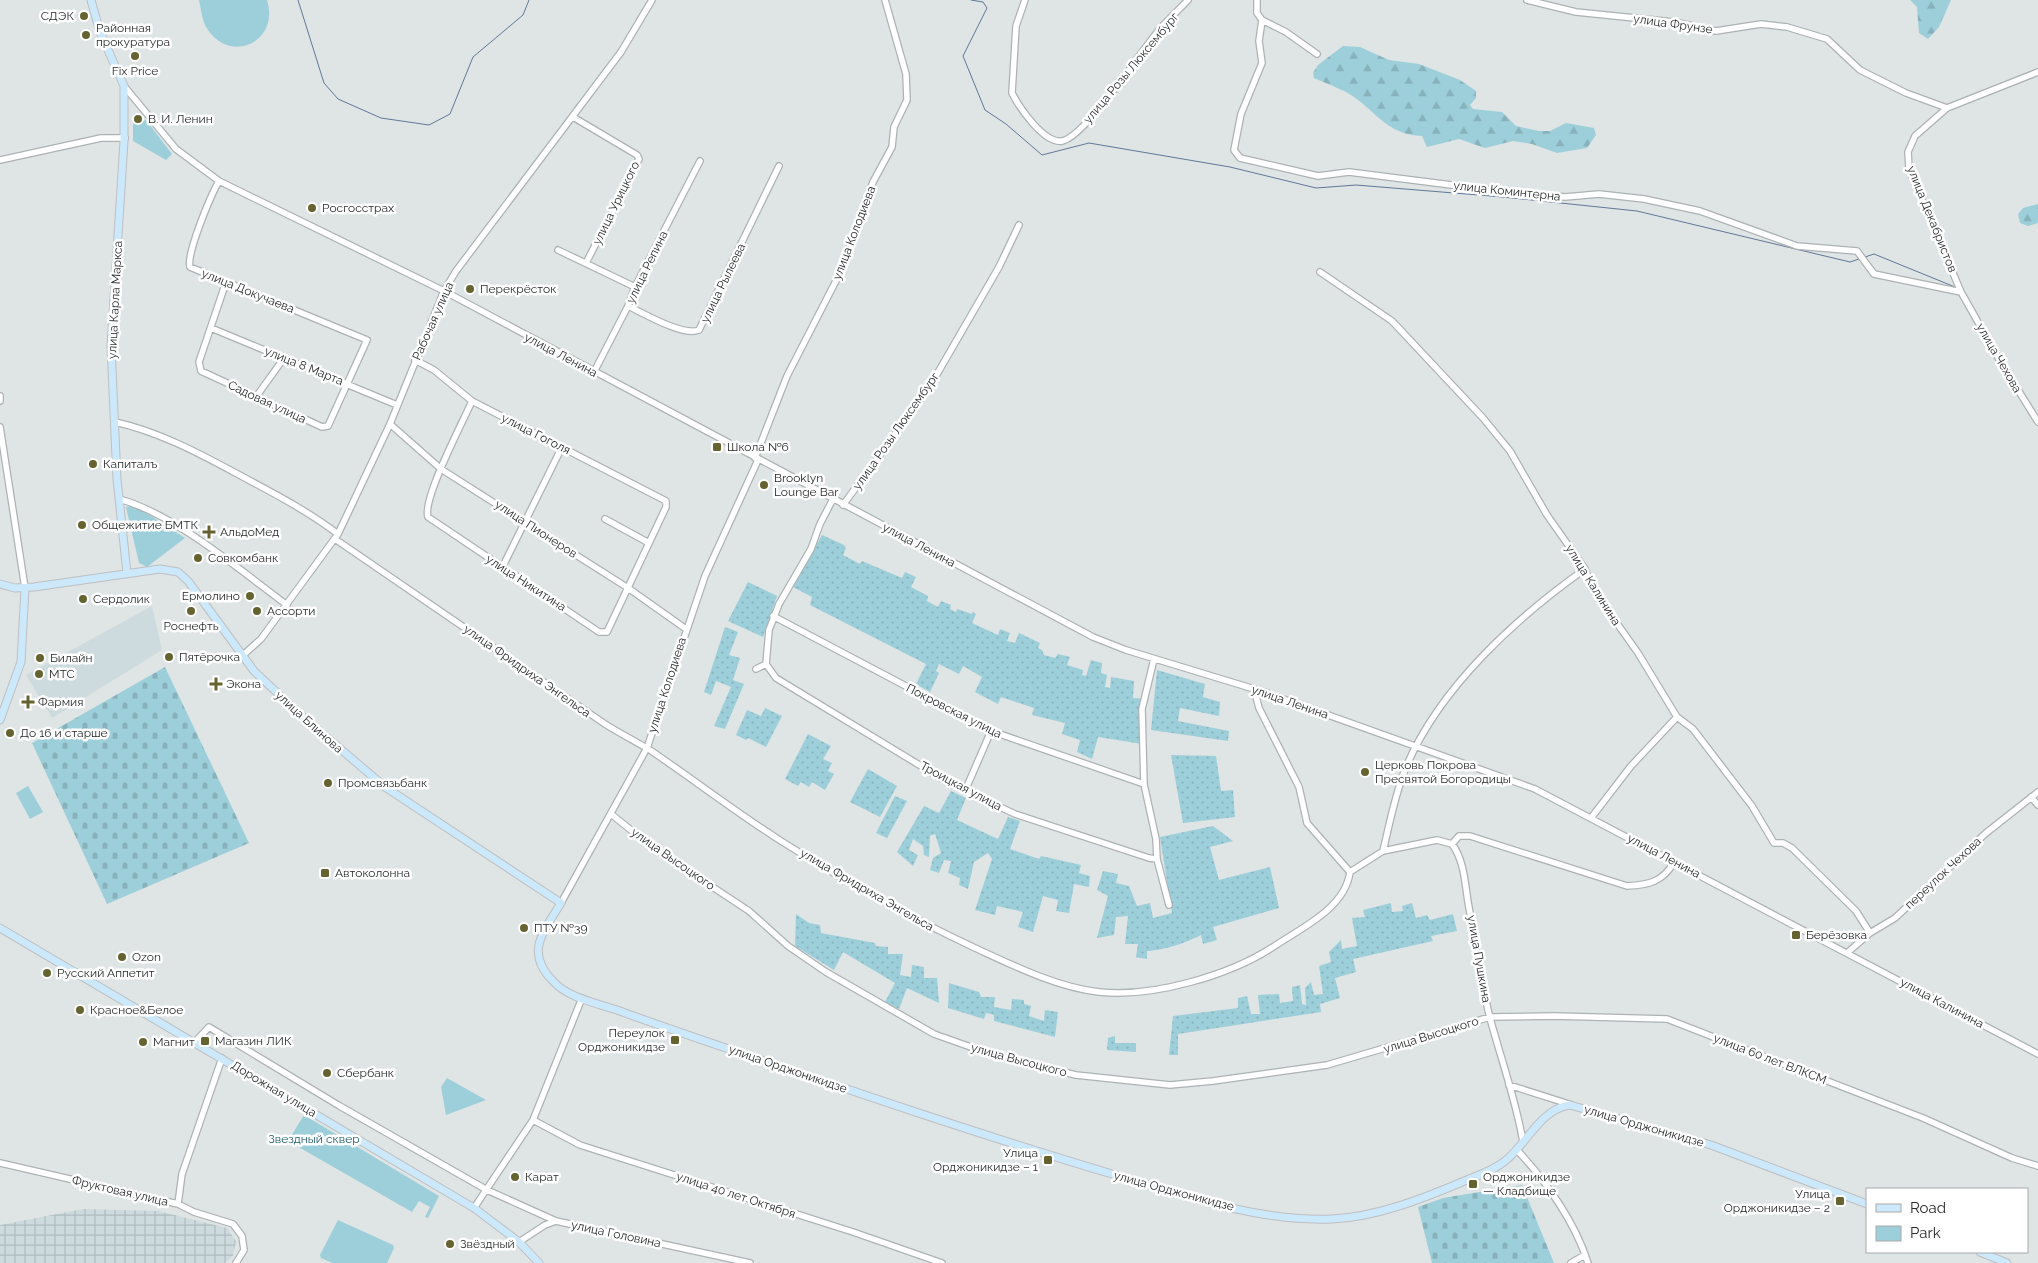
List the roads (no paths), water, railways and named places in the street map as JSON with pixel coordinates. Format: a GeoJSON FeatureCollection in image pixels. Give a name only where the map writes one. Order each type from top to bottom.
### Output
{"type":"FeatureCollection","features":[{"type":"Feature","properties":{"kind":"main road","name":"улица Ленина"},"geometry":{"type":"LineString","coordinates":[[91,0],[100,32],[124,86]]}},
{"type":"Feature","properties":{"kind":"main road","name":"улица Карла Маркса"},"geometry":{"type":"LineString","coordinates":[[124,86],[124,138],[111,324],[119,499],[127,573]]}},
{"type":"Feature","properties":{"kind":"main road","name":"улица Блинова"},"geometry":{"type":"LineString","coordinates":[[0,584],[25,588],[166,568],[183,576],[242,656],[283,700],[385,787],[561,903]]}},
{"type":"Feature","properties":{"kind":"main road"},"geometry":{"type":"LineString","coordinates":[[0,720],[21,662],[25,588]]}},
{"type":"Feature","properties":{"kind":"main road","name":"улица Орджоникидзе"},"geometry":{"type":"LineString","coordinates":[[561,903],[539,941],[538,958],[552,981],[561,989],[582,998],[811,1077],[1065,1160],[1186,1196],[1260,1214],[1295,1218],[1334,1219],[1366,1214],[1421,1199],[1476,1177],[1503,1163],[1551,1111],[1570,1105],[1711,1145],[1866,1204]]}},
{"type":"Feature","properties":{"kind":"main road","name":"Дорожная улица"},"geometry":{"type":"LineString","coordinates":[[0,928],[474,1208],[519,1242],[538,1263]]}},
{"type":"Feature","properties":{"kind":"main road"},"geometry":{"type":"LineString","coordinates":[[1982,1253],[2007,1263]]}},
{"type":"Feature","properties":{"kind":"street","name":"Рабочая улица"},"geometry":{"type":"LineString","coordinates":[[242,656],[261,639],[287,606],[336,536],[390,424],[444,291],[456,271],[621,52],[652,0]]}},
{"type":"Feature","properties":{"kind":"street","name":"улица Колодиева"},"geometry":{"type":"LineString","coordinates":[[561,903],[647,748],[686,629],[712,560],[757,459],[787,376],[840,273],[873,182],[892,147],[894,127],[907,100],[906,74],[885,0]]}},
{"type":"Feature","properties":{"kind":"street","name":"улица Розы Люксембург"},"geometry":{"type":"LineString","coordinates":[[1025,0],[1016,26],[1012,93],[1038,129],[1048,138],[1060,141],[1066,139],[1091,118],[1160,29],[1188,0]]}},
{"type":"Feature","properties":{"kind":"street"},"geometry":{"type":"LineString","coordinates":[[1257,0],[1258,13],[1262,20],[1286,32],[1317,54]]}},
{"type":"Feature","properties":{"kind":"street","name":"улица Фрунзе"},"geometry":{"type":"LineString","coordinates":[[1527,0],[1576,12],[1674,22],[1716,31],[1761,24],[1787,27],[1827,39],[1860,70],[1906,93],[1947,108]]}},
{"type":"Feature","properties":{"kind":"street","name":"улица Коминтерна"},"geometry":{"type":"LineString","coordinates":[[1262,20],[1260,41],[1262,63],[1241,114],[1234,150],[1240,158],[1318,176],[1350,172],[1500,191],[1565,197],[1599,194],[1644,200],[1700,211],[1797,246],[1856,251],[1865,260],[1874,274],[1961,292]]}},
{"type":"Feature","properties":{"kind":"street","name":"улица Декабристов"},"geometry":{"type":"LineString","coordinates":[[1961,292],[1909,169],[1908,152],[1915,136],[1947,108],[2038,72]]}},
{"type":"Feature","properties":{"kind":"street","name":"улица Ленина"},"geometry":{"type":"LineString","coordinates":[[124,86],[176,150],[218,181],[444,291],[1093,637],[1154,659],[1254,689],[1523,784],[1847,952]]}},
{"type":"Feature","properties":{"kind":"street","name":"улица Урицкого"},"geometry":{"type":"LineString","coordinates":[[573,117],[637,155],[639,159],[586,263]]}},
{"type":"Feature","properties":{"kind":"street"},"geometry":{"type":"LineString","coordinates":[[0,160],[101,138],[124,138]]}},
{"type":"Feature","properties":{"kind":"street","name":"улица Репина"},"geometry":{"type":"LineString","coordinates":[[594,372],[628,306],[635,287],[700,161]]}},
{"type":"Feature","properties":{"kind":"street","name":"улица Рылеева"},"geometry":{"type":"LineString","coordinates":[[628,306],[681,329],[694,332],[699,330],[779,166]]}},
{"type":"Feature","properties":{"kind":"street","name":"улица Докучаева"},"geometry":{"type":"LineString","coordinates":[[218,181],[189,264],[193,269],[363,337]]}},
{"type":"Feature","properties":{"kind":"street","name":"улица Розы Люксембург"},"geometry":{"type":"LineString","coordinates":[[843,504],[929,388],[999,267],[1019,225]]}},
{"type":"Feature","properties":{"kind":"street"},"geometry":{"type":"LineString","coordinates":[[558,250],[635,287]]}},
{"type":"Feature","properties":{"kind":"street","name":"улица Калинина"},"geometry":{"type":"LineString","coordinates":[[1320,272],[1392,321],[1483,418],[1510,451],[1547,515],[1585,569],[1592,588],[1638,653],[1677,716],[1693,729],[1752,806],[1774,842],[1792,848],[1856,911],[1870,933]]}},
{"type":"Feature","properties":{"kind":"street","name":"Садовая улица"},"geometry":{"type":"LineString","coordinates":[[226,282],[199,362],[200,370],[325,427],[330,423],[367,343],[367,340],[363,337]]}},
{"type":"Feature","properties":{"kind":"street","name":"улица Чехова"},"geometry":{"type":"LineString","coordinates":[[1961,292],[2000,361],[2038,422]]}},
{"type":"Feature","properties":{"kind":"street","name":"улица 8 Марта"},"geometry":{"type":"LineString","coordinates":[[211,328],[397,405]]}},
{"type":"Feature","properties":{"kind":"street"},"geometry":{"type":"LineString","coordinates":[[256,397],[284,358]]}},
{"type":"Feature","properties":{"kind":"street","name":"улица Гоголя"},"geometry":{"type":"LineString","coordinates":[[415,360],[434,370],[472,402],[664,499]]}},
{"type":"Feature","properties":{"kind":"street"},"geometry":{"type":"LineString","coordinates":[[0,396],[0,401]]}},
{"type":"Feature","properties":{"kind":"street","name":"улица Никитина"},"geometry":{"type":"LineString","coordinates":[[472,402],[441,469],[427,505],[428,517],[602,633],[608,630],[649,543],[666,505],[664,499]]}},
{"type":"Feature","properties":{"kind":"street","name":"улица Фридриха Энгельса"},"geometry":{"type":"LineString","coordinates":[[115,422],[140,428],[214,461],[316,519],[336,536],[605,724],[647,748],[780,840],[912,918],[1000,960],[1071,986],[1100,992],[1141,991],[1184,983],[1255,957],[1332,907],[1349,882],[1350,872]]}},
{"type":"Feature","properties":{"kind":"street","name":"улица Пионеров"},"geometry":{"type":"LineString","coordinates":[[390,424],[441,469],[628,588],[686,629]]}},
{"type":"Feature","properties":{"kind":"street"},"geometry":{"type":"LineString","coordinates":[[0,427],[25,588]]}},
{"type":"Feature","properties":{"kind":"street"},"geometry":{"type":"LineString","coordinates":[[502,568],[562,447]]}},
{"type":"Feature","properties":{"kind":"street"},"geometry":{"type":"LineString","coordinates":[[119,499],[140,506],[194,537],[287,606]]}},
{"type":"Feature","properties":{"kind":"street"},"geometry":{"type":"LineString","coordinates":[[756,669],[766,664],[769,630],[773,616],[812,549],[820,524],[833,500]]}},
{"type":"Feature","properties":{"kind":"street"},"geometry":{"type":"LineString","coordinates":[[605,519],[649,543]]}},
{"type":"Feature","properties":{"kind":"street"},"geometry":{"type":"LineString","coordinates":[[1383,851],[1390,817],[1403,775],[1433,718],[1489,651],[1544,598],[1585,569]]}},
{"type":"Feature","properties":{"kind":"street","name":"Покровская улица"},"geometry":{"type":"LineString","coordinates":[[773,616],[991,732],[1144,784]]}},
{"type":"Feature","properties":{"kind":"street"},"geometry":{"type":"LineString","coordinates":[[1154,659],[1142,709],[1144,784],[1156,839],[1157,858],[1169,904]]}},
{"type":"Feature","properties":{"kind":"street","name":"Троицкая улица"},"geometry":{"type":"LineString","coordinates":[[766,664],[776,678],[965,791],[1015,814],[1149,858],[1157,858]]}},
{"type":"Feature","properties":{"kind":"street"},"geometry":{"type":"LineString","coordinates":[[1254,689],[1259,708],[1299,788],[1308,823],[1350,872],[1383,851],[1437,840],[1452,844],[1459,836],[1470,836],[1627,886],[1643,885],[1660,879],[1669,871],[1674,862]]}},
{"type":"Feature","properties":{"kind":"street"},"geometry":{"type":"LineString","coordinates":[[1591,818],[1631,766],[1677,716]]}},
{"type":"Feature","properties":{"kind":"street"},"geometry":{"type":"LineString","coordinates":[[965,791],[991,732]]}},
{"type":"Feature","properties":{"kind":"street","name":"переулок Чехова"},"geometry":{"type":"LineString","coordinates":[[1847,952],[1870,933],[1895,918],[1986,833],[2038,792]]}},
{"type":"Feature","properties":{"kind":"street"},"geometry":{"type":"LineString","coordinates":[[2031,797],[2038,805]]}},
{"type":"Feature","properties":{"kind":"street","name":"улица Высоцкого"},"geometry":{"type":"LineString","coordinates":[[611,814],[652,847],[749,911],[788,946],[870,999],[934,1034],[996,1056],[1058,1071],[1121,1081],[1170,1085],[1212,1081],[1327,1064],[1490,1017]]}},
{"type":"Feature","properties":{"kind":"street","name":"улица Пушкина"},"geometry":{"type":"LineString","coordinates":[[1452,844],[1457,852],[1464,876],[1477,959],[1490,1017],[1510,1085],[1523,1142]]}},
{"type":"Feature","properties":{"kind":"street","name":"улица Калинина"},"geometry":{"type":"LineString","coordinates":[[1847,952],[2038,1054]]}},
{"type":"Feature","properties":{"kind":"street"},"geometry":{"type":"LineString","coordinates":[[474,1208],[533,1120],[582,998]]}},
{"type":"Feature","properties":{"kind":"street","name":"улица 60 лет ВЛКСМ"},"geometry":{"type":"LineString","coordinates":[[1490,1017],[1563,1016],[1667,1019],[1923,1118],[2012,1158],[2038,1166]]}},
{"type":"Feature","properties":{"kind":"street","name":"улица Головина"},"geometry":{"type":"LineString","coordinates":[[195,1042],[209,1027],[338,1105],[487,1190],[556,1220],[750,1263]]}},
{"type":"Feature","properties":{"kind":"street","name":"Фруктовая улица"},"geometry":{"type":"LineString","coordinates":[[0,1163],[178,1204],[182,1174],[222,1058]]}},
{"type":"Feature","properties":{"kind":"street"},"geometry":{"type":"LineString","coordinates":[[1510,1085],[1582,1108]]}},
{"type":"Feature","properties":{"kind":"street","name":"улица 40 лет Октября"},"geometry":{"type":"LineString","coordinates":[[533,1120],[580,1145],[853,1232],[942,1263]]}},
{"type":"Feature","properties":{"kind":"street"},"geometry":{"type":"LineString","coordinates":[[1517,1150],[1536,1172],[1572,1225],[1588,1263]]}},
{"type":"Feature","properties":{"kind":"street"},"geometry":{"type":"LineString","coordinates":[[178,1204],[194,1212],[233,1224],[242,1236],[244,1250],[236,1263]]}},
{"type":"Feature","properties":{"kind":"street"},"geometry":{"type":"LineString","coordinates":[[519,1242],[556,1220]]}},
{"type":"Feature","properties":{"kind":"street"},"geometry":{"type":"LineString","coordinates":[[1571,1263],[1585,1255]]}},
{"type":"Feature","properties":{"kind":"waterway"},"geometry":{"type":"LineString","coordinates":[[298,0],[324,83],[338,99],[381,118],[429,125],[450,114],[473,57],[523,15],[529,0]]}},
{"type":"Feature","properties":{"kind":"waterway"},"geometry":{"type":"LineString","coordinates":[[971,0],[983,2],[987,8],[963,56],[985,110],[1006,124],[1042,155],[1089,143],[1230,167],[1316,188],[1356,185],[1503,197],[1637,211],[1850,262],[1859,259]]}},
{"type":"Feature","properties":{"kind":"waterway"},"geometry":{"type":"LineString","coordinates":[[1865,257],[1874,254],[1955,287]]}},
{"type":"Feature","properties":{"kind":"place","name":"СДЭК"},"geometry":{"type":"Point","coordinates":[84,16]}},
{"type":"Feature","properties":{"kind":"place","name":"Районная прокуратура"},"geometry":{"type":"Point","coordinates":[86,35]}},
{"type":"Feature","properties":{"kind":"place","name":"Fix Price"},"geometry":{"type":"Point","coordinates":[135,56]}},
{"type":"Feature","properties":{"kind":"place","name":"В. И. Ленин"},"geometry":{"type":"Point","coordinates":[138,119]}},
{"type":"Feature","properties":{"kind":"place","name":"Росгосстрах"},"geometry":{"type":"Point","coordinates":[312,208]}},
{"type":"Feature","properties":{"kind":"place","name":"Перекрёсток"},"geometry":{"type":"Point","coordinates":[470,289]}},
{"type":"Feature","properties":{"kind":"place","name":"Школа №6"},"geometry":{"type":"Point","coordinates":[717,447]}},
{"type":"Feature","properties":{"kind":"place","name":"Капиталъ"},"geometry":{"type":"Point","coordinates":[93,464]}},
{"type":"Feature","properties":{"kind":"place","name":"Brooklyn Lounge Bar"},"geometry":{"type":"Point","coordinates":[764,485]}},
{"type":"Feature","properties":{"kind":"place","name":"Общежитие БМТК"},"geometry":{"type":"Point","coordinates":[82,525]}},
{"type":"Feature","properties":{"kind":"place","name":"АльдоМед"},"geometry":{"type":"Point","coordinates":[209,532]}},
{"type":"Feature","properties":{"kind":"place","name":"Совкомбанк"},"geometry":{"type":"Point","coordinates":[198,558]}},
{"type":"Feature","properties":{"kind":"place","name":"Ермолино"},"geometry":{"type":"Point","coordinates":[250,596]}},
{"type":"Feature","properties":{"kind":"place","name":"Сердолик"},"geometry":{"type":"Point","coordinates":[83,599]}},
{"type":"Feature","properties":{"kind":"place","name":"Роснефть"},"geometry":{"type":"Point","coordinates":[191,611]}},
{"type":"Feature","properties":{"kind":"place","name":"Ассорти"},"geometry":{"type":"Point","coordinates":[257,611]}},
{"type":"Feature","properties":{"kind":"place","name":"Пятёрочка"},"geometry":{"type":"Point","coordinates":[169,657]}},
{"type":"Feature","properties":{"kind":"place","name":"Билайн"},"geometry":{"type":"Point","coordinates":[40,658]}},
{"type":"Feature","properties":{"kind":"place","name":"МТС"},"geometry":{"type":"Point","coordinates":[39,674]}},
{"type":"Feature","properties":{"kind":"place","name":"Экона"},"geometry":{"type":"Point","coordinates":[216,684]}},
{"type":"Feature","properties":{"kind":"place","name":"Фармия"},"geometry":{"type":"Point","coordinates":[28,702]}},
{"type":"Feature","properties":{"kind":"place","name":"До 16 и старше"},"geometry":{"type":"Point","coordinates":[10,733]}},
{"type":"Feature","properties":{"kind":"place","name":"Церковь Покрова Пресвятой Богородицы"},"geometry":{"type":"Point","coordinates":[1365,772]}},
{"type":"Feature","properties":{"kind":"place","name":"Промсвязьбанк"},"geometry":{"type":"Point","coordinates":[328,783]}},
{"type":"Feature","properties":{"kind":"place","name":"Автоколонна"},"geometry":{"type":"Point","coordinates":[325,873]}},
{"type":"Feature","properties":{"kind":"place","name":"ПТУ №39"},"geometry":{"type":"Point","coordinates":[524,928]}},
{"type":"Feature","properties":{"kind":"place","name":"Берёзовка"},"geometry":{"type":"Point","coordinates":[1796,935]}},
{"type":"Feature","properties":{"kind":"place","name":"Ozon"},"geometry":{"type":"Point","coordinates":[122,957]}},
{"type":"Feature","properties":{"kind":"place","name":"Русский Аппетит"},"geometry":{"type":"Point","coordinates":[47,973]}},
{"type":"Feature","properties":{"kind":"place","name":"Красное&Белое"},"geometry":{"type":"Point","coordinates":[80,1010]}},
{"type":"Feature","properties":{"kind":"place","name":"Переулок Орджоникидзе"},"geometry":{"type":"Point","coordinates":[675,1040]}},
{"type":"Feature","properties":{"kind":"place","name":"Магазин ЛИК"},"geometry":{"type":"Point","coordinates":[205,1041]}},
{"type":"Feature","properties":{"kind":"place","name":"Магнит"},"geometry":{"type":"Point","coordinates":[143,1042]}},
{"type":"Feature","properties":{"kind":"place","name":"Сбербанк"},"geometry":{"type":"Point","coordinates":[327,1073]}},
{"type":"Feature","properties":{"kind":"place","name":"Улица Орджоникидзе – 1"},"geometry":{"type":"Point","coordinates":[1048,1160]}},
{"type":"Feature","properties":{"kind":"place","name":"Карат"},"geometry":{"type":"Point","coordinates":[515,1177]}},
{"type":"Feature","properties":{"kind":"place","name":"Орджоникидзе — Кладбище"},"geometry":{"type":"Point","coordinates":[1473,1184]}},
{"type":"Feature","properties":{"kind":"place","name":"Улица Орджоникидзе – 2"},"geometry":{"type":"Point","coordinates":[1840,1201]}},
{"type":"Feature","properties":{"kind":"place","name":"Звёздный"},"geometry":{"type":"Point","coordinates":[450,1244]}},
{"type":"Feature","properties":{"kind":"park label","name":"Звездный сквер"},"geometry":{"type":"Point","coordinates":[314,1139]}}]}
